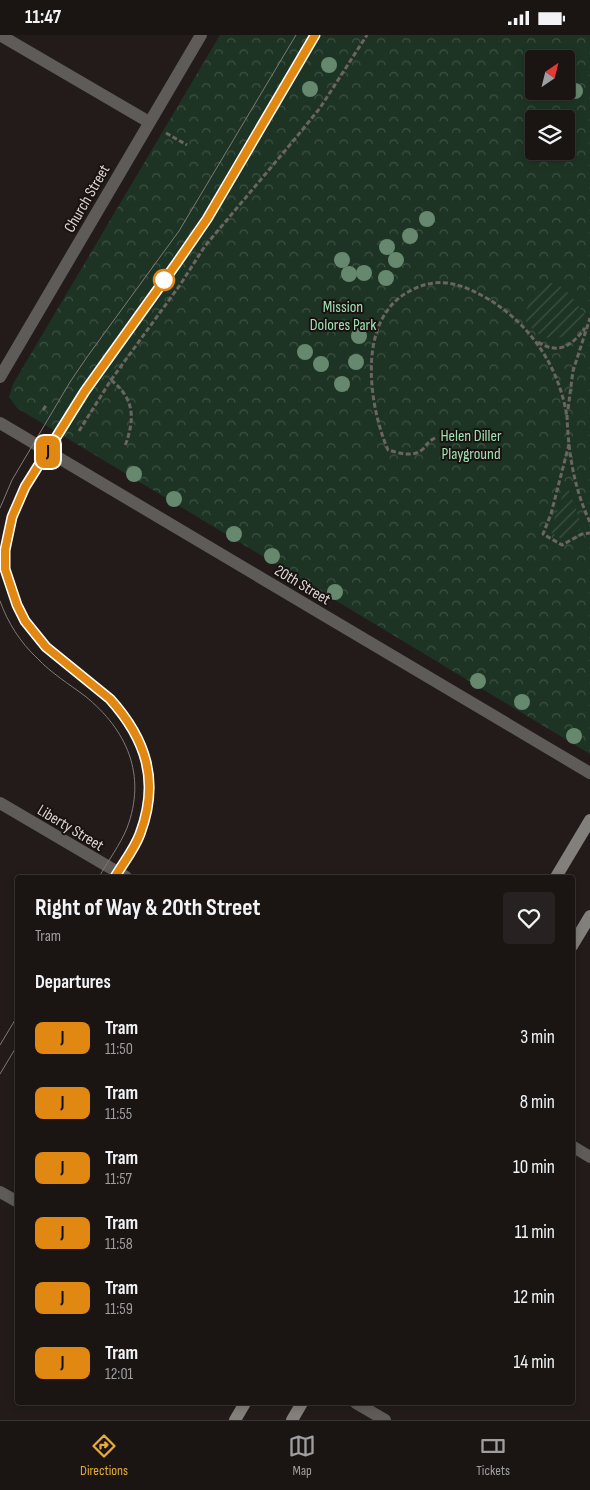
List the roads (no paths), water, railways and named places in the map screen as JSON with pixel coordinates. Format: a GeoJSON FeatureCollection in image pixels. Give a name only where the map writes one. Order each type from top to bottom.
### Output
{"type":"FeatureCollection","features":[{"type":"Feature","properties":{"kind":"main road"},"geometry":{"type":"LineString","coordinates":[[557,875],[590,820]]}},
{"type":"Feature","properties":{"kind":"main road"},"geometry":{"type":"LineString","coordinates":[[575,941],[590,916]]}},
{"type":"Feature","properties":{"kind":"main road"},"geometry":{"type":"LineString","coordinates":[[235,1420],[244,1405]]}},
{"type":"Feature","properties":{"kind":"main road"},"geometry":{"type":"LineString","coordinates":[[292,1420],[301,1405]]}},
{"type":"Feature","properties":{"kind":"street"},"geometry":{"type":"LineString","coordinates":[[0,35],[149,122]]}},
{"type":"Feature","properties":{"kind":"street","name":"Church Street"},"geometry":{"type":"LineString","coordinates":[[0,377],[201,35]]}},
{"type":"Feature","properties":{"kind":"street","name":"20th Street"},"geometry":{"type":"LineString","coordinates":[[0,423],[590,773]]}},
{"type":"Feature","properties":{"kind":"street","name":"Liberty Street"},"geometry":{"type":"LineString","coordinates":[[0,803],[123,875]]}},
{"type":"Feature","properties":{"kind":"street"},"geometry":{"type":"LineString","coordinates":[[575,1148],[590,1157]]}},
{"type":"Feature","properties":{"kind":"street"},"geometry":{"type":"LineString","coordinates":[[0,1192],[15,1200]]}},
{"type":"Feature","properties":{"kind":"street"},"geometry":{"type":"LineString","coordinates":[[359,1405],[385,1420]]}},
{"type":"Feature","properties":{"kind":"tram line"},"geometry":{"type":"LineString","coordinates":[[0,508],[12,480],[70,382],[179,231],[296,35]]}},
{"type":"Feature","properties":{"kind":"tram line"},"geometry":{"type":"LineString","coordinates":[[116,875],[138,840],[146,816],[149,779],[146,761],[132,727],[121,712],[108,698],[41,642],[21,612],[13,593],[6,566],[5,549],[7,534],[16,506],[30,480],[102,366],[199,232],[315,35]]}},
{"type":"Feature","properties":{"kind":"tram line","name":"J"},"geometry":{"type":"LineString","coordinates":[[116,875],[140,835],[146,817],[149,777],[145,755],[137,735],[124,715],[110,699],[60,660],[34,635],[25,621],[17,605],[5,569],[5,550],[8,532],[17,502],[25,487],[85,391],[207,219],[315,35]]}},
{"type":"Feature","properties":{"kind":"tram line"},"geometry":{"type":"LineString","coordinates":[[0,601],[7,617],[25,645],[48,669],[100,709],[122,739],[129,755],[134,772],[133,809],[127,828],[100,875]]}},
{"type":"Feature","properties":{"kind":"tram line"},"geometry":{"type":"LineString","coordinates":[[0,1045],[15,1020]]}},
{"type":"Feature","properties":{"kind":"tram line"},"geometry":{"type":"LineString","coordinates":[[0,1074],[15,1049]]}},
{"type":"Feature","properties":{"kind":"park label","name":"Mission Dolores Park"},"geometry":{"type":"Point","coordinates":[343,315]}},
{"type":"Feature","properties":{"kind":"park label","name":"Helen Diller Playground"},"geometry":{"type":"Point","coordinates":[471,444]}}]}
